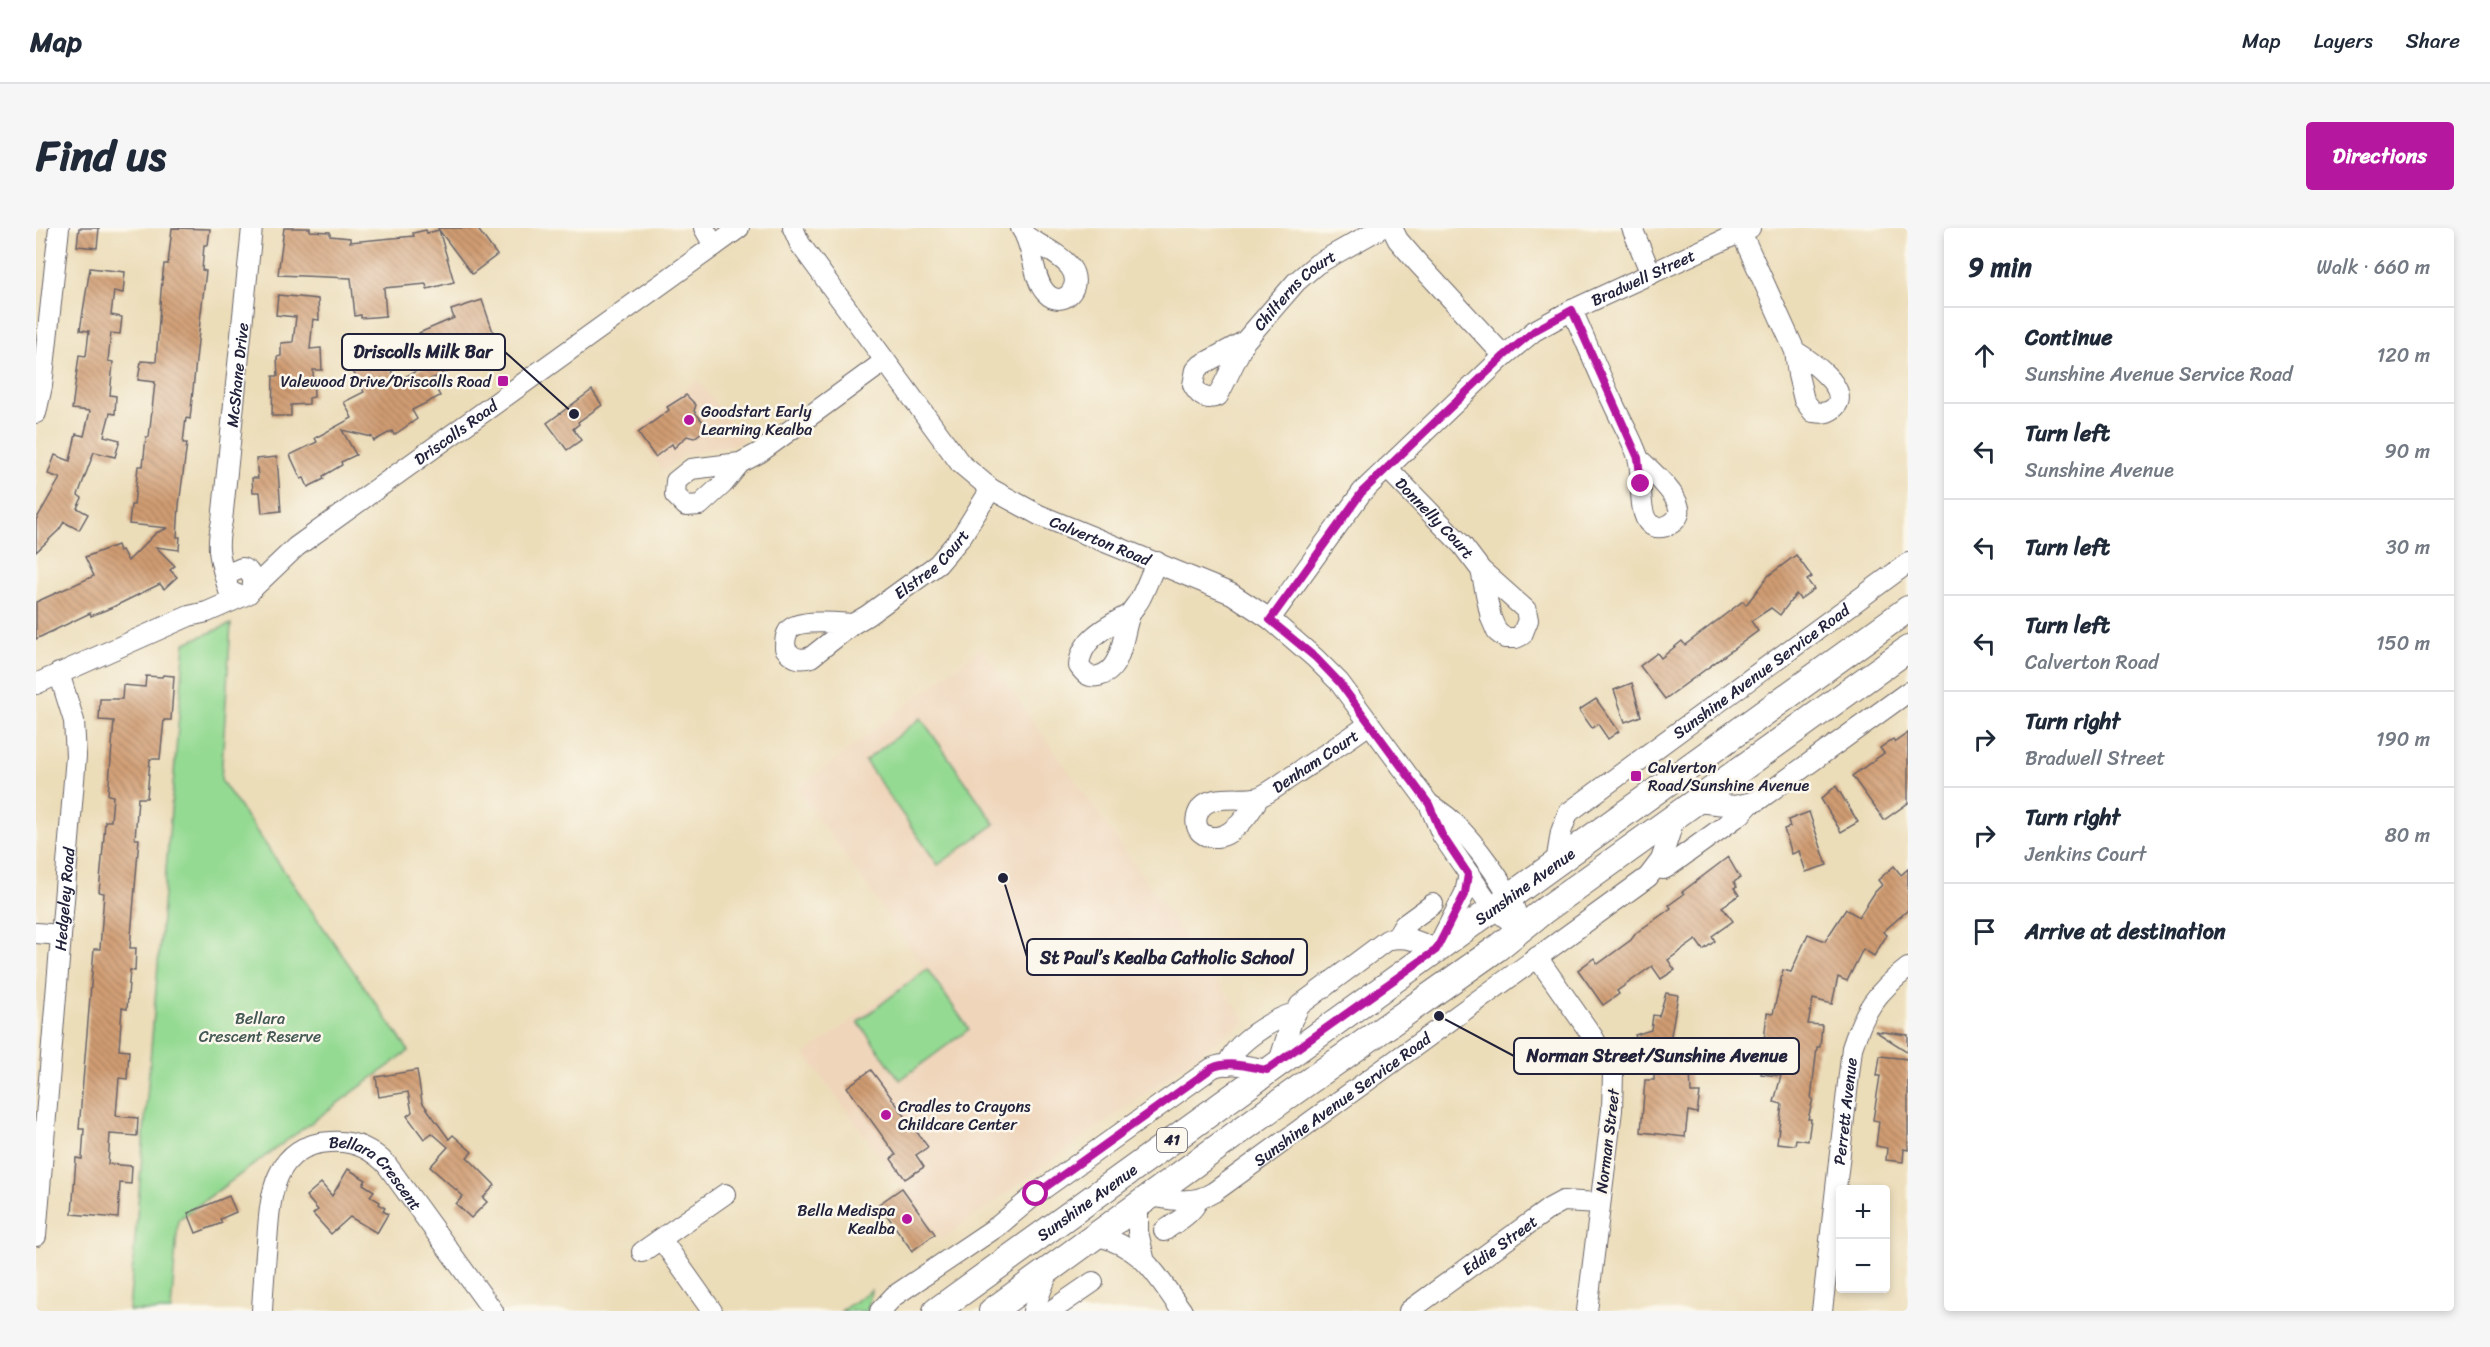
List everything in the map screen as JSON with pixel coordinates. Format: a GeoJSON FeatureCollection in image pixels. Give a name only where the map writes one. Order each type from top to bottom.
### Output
{"type":"FeatureCollection","features":[{"type":"Feature","properties":{"kind":"main road","name":"Sunshine Avenue"},"geometry":{"type":"LineString","coordinates":[[936,1311],[1908,609]]}},
{"type":"Feature","properties":{"kind":"main road","name":"Sunshine Avenue"},"geometry":{"type":"LineString","coordinates":[[992,1311],[1908,649]]}},
{"type":"Feature","properties":{"kind":"street"},"geometry":{"type":"LineString","coordinates":[[36,413],[42,331],[59,228]]}},
{"type":"Feature","properties":{"kind":"street","name":"McShane Drive"},"geometry":{"type":"LineString","coordinates":[[236,587],[217,549],[222,520],[252,228]]}},
{"type":"Feature","properties":{"kind":"street"},"geometry":{"type":"LineString","coordinates":[[704,228],[714,246]]}},
{"type":"Feature","properties":{"kind":"street","name":"Calverton Road"},"geometry":{"type":"LineString","coordinates":[[782,228],[796,236],[960,463],[992,489],[1040,514],[1232,594],[1270,620],[1316,658],[1339,682],[1429,804],[1442,835],[1468,874],[1502,902]]}},
{"type":"Feature","properties":{"kind":"street","name":"Chilterns Court"},"geometry":{"type":"LineString","coordinates":[[1245,341],[1296,282],[1317,264],[1381,228]]}},
{"type":"Feature","properties":{"kind":"street"},"geometry":{"type":"LineString","coordinates":[[1392,228],[1398,240],[1417,262],[1504,356]]}},
{"type":"Feature","properties":{"kind":"street"},"geometry":{"type":"LineString","coordinates":[[1632,228],[1651,274]]}},
{"type":"Feature","properties":{"kind":"street","name":"Driscolls Road"},"geometry":{"type":"LineString","coordinates":[[36,684],[189,616],[207,612],[236,587],[296,547],[714,246],[740,230]]}},
{"type":"Feature","properties":{"kind":"street"},"geometry":{"type":"LineString","coordinates":[[1746,230],[1796,351]]}},
{"type":"Feature","properties":{"kind":"street","name":"Bradwell Street"},"geometry":{"type":"LineString","coordinates":[[1270,620],[1362,492],[1504,356],[1534,331],[1572,310],[1746,230]]}},
{"type":"Feature","properties":{"kind":"street"},"geometry":{"type":"LineString","coordinates":[[1572,310],[1638,458]]}},
{"type":"Feature","properties":{"kind":"street"},"geometry":{"type":"LineString","coordinates":[[740,463],[759,453],[885,361]]}},
{"type":"Feature","properties":{"kind":"street","name":"Donnelly Court"},"geometry":{"type":"LineString","coordinates":[[1387,468],[1462,545],[1481,570]]}},
{"type":"Feature","properties":{"kind":"street","name":"Elstree Court"},"geometry":{"type":"LineString","coordinates":[[853,624],[938,564],[960,537],[992,489]]}},
{"type":"Feature","properties":{"kind":"street","name":"McShane Drive"},"geometry":{"type":"LineString","coordinates":[[222,520],[224,538],[230,554],[243,569]]}},
{"type":"Feature","properties":{"kind":"street","name":"Driscolls Road"},"geometry":{"type":"LineString","coordinates":[[243,569],[274,559],[296,547]]}},
{"type":"Feature","properties":{"kind":"street"},"geometry":{"type":"LineString","coordinates":[[1131,613],[1141,598],[1157,562]]}},
{"type":"Feature","properties":{"kind":"street","name":"Sunshine Avenue Service Road"},"geometry":{"type":"LineString","coordinates":[[1556,863],[1561,832],[1568,813],[1908,563]]}},
{"type":"Feature","properties":{"kind":"street"},"geometry":{"type":"LineString","coordinates":[[236,587],[233,570],[243,569]]}},
{"type":"Feature","properties":{"kind":"street","name":"Hedgeley Road"},"geometry":{"type":"LineString","coordinates":[[36,1236],[41,1108],[61,935],[76,739],[70,704],[59,673]]}},
{"type":"Feature","properties":{"kind":"street","name":"Sunshine Avenue Service Road"},"geometry":{"type":"LineString","coordinates":[[1656,868],[1664,869],[1669,866],[1741,814],[1750,804],[1908,692]]}},
{"type":"Feature","properties":{"kind":"street","name":"Denham Court"},"geometry":{"type":"LineString","coordinates":[[1259,797],[1369,724]]}},
{"type":"Feature","properties":{"kind":"street"},"geometry":{"type":"LineString","coordinates":[[1696,802],[1735,806],[1750,804]]}},
{"type":"Feature","properties":{"kind":"street","name":"Calverton Road"},"geometry":{"type":"LineString","coordinates":[[1429,804],[1455,823],[1502,902],[1522,930]]}},
{"type":"Feature","properties":{"kind":"street","name":"Sunshine Avenue Service Road"},"geometry":{"type":"LineString","coordinates":[[1164,1231],[1195,1208],[1198,1200],[1214,1192],[1648,877],[1656,868],[1670,837],[1675,817]]}},
{"type":"Feature","properties":{"kind":"street"},"geometry":{"type":"LineString","coordinates":[[880,1311],[894,1296],[998,1226],[1036,1194],[1212,1068],[1228,1065],[1273,1066],[1295,1013],[1306,999],[1387,940],[1396,938],[1420,941],[1436,950],[1465,893],[1468,874]]}},
{"type":"Feature","properties":{"kind":"street"},"geometry":{"type":"LineString","coordinates":[[1396,938],[1404,924],[1433,904]]}},
{"type":"Feature","properties":{"kind":"street"},"geometry":{"type":"LineString","coordinates":[[36,933],[61,935]]}},
{"type":"Feature","properties":{"kind":"street","name":"Norman Street"},"geometry":{"type":"LineString","coordinates":[[1537,957],[1593,1036],[1613,1073],[1612,1110],[1587,1311]]}},
{"type":"Feature","properties":{"kind":"street","name":"Perrett Avenue"},"geometry":{"type":"LineString","coordinates":[[1822,1311],[1852,1048],[1860,1022],[1872,1000],[1908,968]]}},
{"type":"Feature","properties":{"kind":"street"},"geometry":{"type":"LineString","coordinates":[[1228,1065],[1233,1052],[1244,1042],[1278,1019],[1295,1013]]}},
{"type":"Feature","properties":{"kind":"street","name":"Bellara Crescent"},"geometry":{"type":"LineString","coordinates":[[262,1311],[269,1211],[274,1182],[287,1162],[298,1153],[317,1144],[338,1142],[364,1148],[387,1165],[493,1311]]}},
{"type":"Feature","properties":{"kind":"street"},"geometry":{"type":"LineString","coordinates":[[642,1252],[725,1194]]}},
{"type":"Feature","properties":{"kind":"street"},"geometry":{"type":"LineString","coordinates":[[1182,1311],[1144,1258],[1138,1232],[1144,1200],[1198,1200]]}},
{"type":"Feature","properties":{"kind":"street","name":"Eddie Street"},"geometry":{"type":"LineString","coordinates":[[1409,1311],[1563,1201],[1599,1203]]}},
{"type":"Feature","properties":{"kind":"street"},"geometry":{"type":"LineString","coordinates":[[1096,1235],[1114,1241],[1144,1258]]}},
{"type":"Feature","properties":{"kind":"street"},"geometry":{"type":"LineString","coordinates":[[661,1239],[712,1311]]}},
{"type":"Feature","properties":{"kind":"street"},"geometry":{"type":"LineString","coordinates":[[1033,1311],[1049,1270]]}},
{"type":"Feature","properties":{"kind":"street"},"geometry":{"type":"LineString","coordinates":[[1051,1311],[1093,1282]]}},
{"type":"Feature","properties":{"kind":"shaded area","name":"Goodstart Early Learning Kealba"},"geometry":{"type":"Polygon","coordinates":[[[698,380],[744,442],[684,455],[663,471],[635,432],[667,407],[664,403],[698,380]]]}},
{"type":"Feature","properties":{"kind":"shaded area"},"geometry":{"type":"Polygon","coordinates":[[[981,648],[1246,1021],[941,1240],[805,1054],[924,967],[797,789],[981,648]]]}},
{"type":"Feature","properties":{"kind":"green space","name":"Bellara Crescent Reserve"},"geometry":{"type":"Polygon","coordinates":[[[231,624],[221,780],[409,1051],[178,1220],[171,1311],[129,1311],[185,643],[231,624]]]}},
{"type":"Feature","properties":{"kind":"green space"},"geometry":{"type":"Polygon","coordinates":[[[921,718],[995,824],[938,865],[865,761],[921,718]]]}},
{"type":"Feature","properties":{"kind":"green space"},"geometry":{"type":"Polygon","coordinates":[[[927,969],[969,1029],[900,1080],[858,1022],[927,969]]]}},
{"type":"Feature","properties":{"kind":"green space"},"geometry":{"type":"Polygon","coordinates":[[[871,1290],[868,1311],[841,1311],[871,1290]]]}},
{"type":"Feature","properties":{"kind":"building"},"geometry":{"type":"Polygon","coordinates":[[[79,228],[99,228],[97,248],[77,246],[79,228]]]}},
{"type":"Feature","properties":{"kind":"building"},"geometry":{"type":"Polygon","coordinates":[[[172,228],[210,229],[208,245],[204,245],[202,270],[206,271],[190,419],[186,418],[183,443],[187,443],[179,505],[177,537],[180,537],[179,550],[156,547],[175,566],[170,570],[177,577],[164,589],[160,584],[113,607],[91,616],[90,613],[36,639],[36,602],[94,576],[85,557],[117,545],[128,561],[156,533],[168,528],[129,524],[131,505],[134,505],[138,466],[143,466],[146,437],[149,437],[155,382],[138,380],[141,361],[156,362],[164,264],[168,264],[172,228]]]}},
{"type":"Feature","properties":{"kind":"building"},"geometry":{"type":"Polygon","coordinates":[[[284,228],[310,228],[310,231],[330,232],[330,236],[350,238],[350,242],[414,236],[413,233],[439,230],[454,282],[427,289],[426,284],[384,288],[386,316],[361,318],[361,315],[355,316],[351,278],[278,275],[284,228]]]}},
{"type":"Feature","properties":{"kind":"building"},"geometry":{"type":"Polygon","coordinates":[[[438,228],[477,228],[497,255],[472,274],[438,228]]]}},
{"type":"Feature","properties":{"kind":"building"},"geometry":{"type":"Polygon","coordinates":[[[90,268],[125,272],[123,293],[114,291],[111,315],[122,317],[120,334],[111,333],[108,361],[113,362],[110,395],[116,396],[115,414],[110,413],[104,436],[120,440],[115,457],[94,452],[78,495],[82,498],[77,508],[88,514],[79,530],[64,522],[59,530],[36,552],[36,520],[60,478],[48,474],[55,455],[70,461],[76,434],[84,436],[90,411],[72,409],[79,355],[86,356],[89,331],[80,330],[90,268]]]}},
{"type":"Feature","properties":{"kind":"building"},"geometry":{"type":"Polygon","coordinates":[[[278,295],[318,299],[319,320],[313,319],[310,349],[321,348],[322,370],[313,370],[314,397],[309,398],[309,404],[291,405],[291,416],[272,416],[273,376],[278,376],[277,357],[281,356],[281,343],[293,342],[296,317],[276,315],[278,295]]]}},
{"type":"Feature","properties":{"kind":"building"},"geometry":{"type":"Polygon","coordinates":[[[482,300],[500,352],[484,358],[483,354],[467,359],[452,365],[454,369],[431,379],[440,396],[412,410],[417,419],[394,435],[392,431],[374,441],[372,437],[342,430],[356,455],[341,462],[342,465],[323,476],[324,479],[308,487],[304,478],[301,479],[290,455],[317,442],[315,438],[352,418],[344,402],[364,392],[347,360],[376,342],[397,381],[432,363],[419,333],[454,318],[451,310],[482,300]]]}},
{"type":"Feature","properties":{"kind":"building"},"geometry":{"type":"Polygon","coordinates":[[[592,390],[602,405],[578,422],[579,424],[573,429],[581,440],[567,450],[547,423],[592,390]]]}},
{"type":"Feature","properties":{"kind":"building","name":"Goodstart Early Learning Kealba"},"geometry":{"type":"Polygon","coordinates":[[[686,395],[696,405],[694,411],[704,423],[702,432],[694,438],[687,436],[674,448],[672,444],[655,457],[638,433],[669,410],[667,407],[686,395]]]}},
{"type":"Feature","properties":{"kind":"building"},"geometry":{"type":"Polygon","coordinates":[[[277,457],[281,511],[262,513],[260,492],[253,492],[252,478],[258,478],[256,459],[277,457]]]}},
{"type":"Feature","properties":{"kind":"building"},"geometry":{"type":"Polygon","coordinates":[[[1796,555],[1812,577],[1807,580],[1814,589],[1800,599],[1796,594],[1780,615],[1771,608],[1751,621],[1758,631],[1665,699],[1640,666],[1657,653],[1661,658],[1682,641],[1685,645],[1743,601],[1746,605],[1768,576],[1796,555]]]}},
{"type":"Feature","properties":{"kind":"building"},"geometry":{"type":"Polygon","coordinates":[[[163,675],[174,676],[171,720],[164,720],[160,759],[150,759],[147,798],[138,798],[135,839],[139,839],[130,948],[136,948],[135,971],[130,970],[127,1009],[122,1008],[119,1050],[129,1051],[127,1079],[119,1078],[116,1116],[138,1118],[137,1136],[110,1134],[108,1164],[132,1166],[131,1184],[120,1183],[118,1218],[72,1214],[76,1158],[82,1159],[84,1129],[79,1129],[94,949],[100,949],[104,893],[99,892],[105,821],[111,821],[113,796],[108,795],[114,721],[99,720],[100,699],[122,699],[123,685],[145,687],[146,676],[162,677],[163,675]]]}},
{"type":"Feature","properties":{"kind":"building"},"geometry":{"type":"Polygon","coordinates":[[[1632,683],[1641,716],[1625,722],[1614,690],[1632,683]]]}},
{"type":"Feature","properties":{"kind":"building"},"geometry":{"type":"Polygon","coordinates":[[[1596,699],[1619,731],[1608,739],[1598,724],[1592,728],[1579,710],[1596,699]]]}},
{"type":"Feature","properties":{"kind":"building"},"geometry":{"type":"Polygon","coordinates":[[[1908,733],[1908,803],[1884,820],[1852,776],[1884,753],[1880,748],[1908,733]]]}},
{"type":"Feature","properties":{"kind":"building"},"geometry":{"type":"Polygon","coordinates":[[[1836,786],[1858,822],[1841,832],[1821,799],[1836,786]]]}},
{"type":"Feature","properties":{"kind":"building"},"geometry":{"type":"Polygon","coordinates":[[[1809,812],[1827,865],[1806,872],[1799,851],[1792,854],[1784,829],[1790,827],[1788,820],[1809,812]]]}},
{"type":"Feature","properties":{"kind":"building"},"geometry":{"type":"Polygon","coordinates":[[[1728,857],[1740,878],[1734,882],[1737,887],[1734,888],[1739,895],[1722,907],[1733,921],[1712,936],[1715,941],[1703,950],[1696,940],[1668,960],[1675,970],[1661,979],[1652,966],[1617,991],[1619,994],[1603,1005],[1578,970],[1594,958],[1598,964],[1631,940],[1636,933],[1671,908],[1669,905],[1684,894],[1682,892],[1728,857]]]}},
{"type":"Feature","properties":{"kind":"building"},"geometry":{"type":"Polygon","coordinates":[[[1894,866],[1901,875],[1908,869],[1908,910],[1883,932],[1887,935],[1874,956],[1863,949],[1847,981],[1838,977],[1832,1004],[1813,999],[1808,1024],[1822,1025],[1820,1047],[1817,1047],[1811,1099],[1813,1099],[1808,1119],[1811,1119],[1808,1141],[1796,1139],[1795,1145],[1777,1143],[1782,1104],[1774,1102],[1781,1076],[1761,1074],[1762,1065],[1756,1065],[1758,1048],[1763,1049],[1767,1013],[1773,1014],[1783,970],[1791,972],[1808,934],[1825,941],[1846,909],[1859,917],[1882,885],[1878,880],[1894,866]]]}},
{"type":"Feature","properties":{"kind":"building"},"geometry":{"type":"Polygon","coordinates":[[[1666,993],[1678,995],[1670,1041],[1640,1049],[1635,1035],[1651,1030],[1653,1015],[1659,1016],[1666,993]]]}},
{"type":"Feature","properties":{"kind":"building"},"geometry":{"type":"Polygon","coordinates":[[[1875,1031],[1908,1035],[1908,1052],[1875,1031]]]}},
{"type":"Feature","properties":{"kind":"building"},"geometry":{"type":"Polygon","coordinates":[[[1880,1056],[1908,1059],[1908,1150],[1904,1149],[1903,1162],[1886,1160],[1887,1148],[1876,1146],[1879,1121],[1873,1120],[1880,1076],[1877,1076],[1880,1056]]]}},
{"type":"Feature","properties":{"kind":"building"},"geometry":{"type":"Polygon","coordinates":[[[1672,1064],[1672,1069],[1690,1068],[1691,1093],[1700,1093],[1697,1113],[1688,1111],[1685,1137],[1641,1132],[1645,1080],[1654,1080],[1654,1065],[1672,1064]]]}},
{"type":"Feature","properties":{"kind":"building"},"geometry":{"type":"Polygon","coordinates":[[[417,1070],[422,1102],[449,1139],[453,1135],[472,1152],[467,1157],[495,1185],[483,1198],[487,1202],[471,1218],[456,1204],[463,1196],[430,1167],[448,1147],[432,1133],[424,1139],[407,1116],[412,1112],[408,1092],[379,1097],[376,1077],[417,1070]]]}},
{"type":"Feature","properties":{"kind":"building"},"geometry":{"type":"Polygon","coordinates":[[[871,1070],[928,1147],[916,1155],[924,1167],[905,1179],[891,1159],[896,1155],[847,1087],[871,1070]]]}},
{"type":"Feature","properties":{"kind":"building"},"geometry":{"type":"Polygon","coordinates":[[[348,1169],[366,1180],[363,1184],[374,1191],[370,1196],[380,1202],[379,1204],[385,1208],[383,1211],[388,1214],[377,1233],[350,1217],[331,1234],[313,1214],[318,1210],[306,1196],[321,1183],[332,1196],[348,1169]]]}},
{"type":"Feature","properties":{"kind":"building","name":"Bella Medispa Kealba"},"geometry":{"type":"Polygon","coordinates":[[[902,1188],[935,1234],[912,1251],[879,1204],[902,1188]]]}},
{"type":"Feature","properties":{"kind":"building"},"geometry":{"type":"Polygon","coordinates":[[[229,1196],[236,1212],[220,1219],[222,1223],[196,1233],[188,1213],[229,1196]]]}},
{"type":"Feature","properties":{"kind":"place","name":"Valewood Drive/Driscolls Road"},"geometry":{"type":"Point","coordinates":[503,381]}},
{"type":"Feature","properties":{"kind":"place","name":"Driscolls Milk Bar"},"geometry":{"type":"Point","coordinates":[574,414]}},
{"type":"Feature","properties":{"kind":"place","name":"Goodstart Early Learning Kealba"},"geometry":{"type":"Point","coordinates":[689,420]}},
{"type":"Feature","properties":{"kind":"place","name":"Calverton Road/Sunshine Avenue"},"geometry":{"type":"Point","coordinates":[1636,776]}},
{"type":"Feature","properties":{"kind":"place","name":"St Paul’s Kealba Catholic School"},"geometry":{"type":"Point","coordinates":[1003,878]}},
{"type":"Feature","properties":{"kind":"place","name":"Norman Street/Sunshine Avenue"},"geometry":{"type":"Point","coordinates":[1439,1016]}},
{"type":"Feature","properties":{"kind":"place","name":"Cradles to Crayons Childcare Center"},"geometry":{"type":"Point","coordinates":[886,1115]}},
{"type":"Feature","properties":{"kind":"place","name":"Bella Medispa Kealba"},"geometry":{"type":"Point","coordinates":[907,1219]}},
{"type":"Feature","properties":{"kind":"route"},"geometry":{"type":"LineString","coordinates":[[1036,1194],[1212,1068],[1218,1065],[1233,1065],[1267,1070],[1436,950],[1465,893],[1468,874],[1442,835],[1429,804],[1339,682],[1316,658],[1270,620],[1362,492],[1504,356],[1534,331],[1572,310],[1638,458],[1641,484]]}}]}
